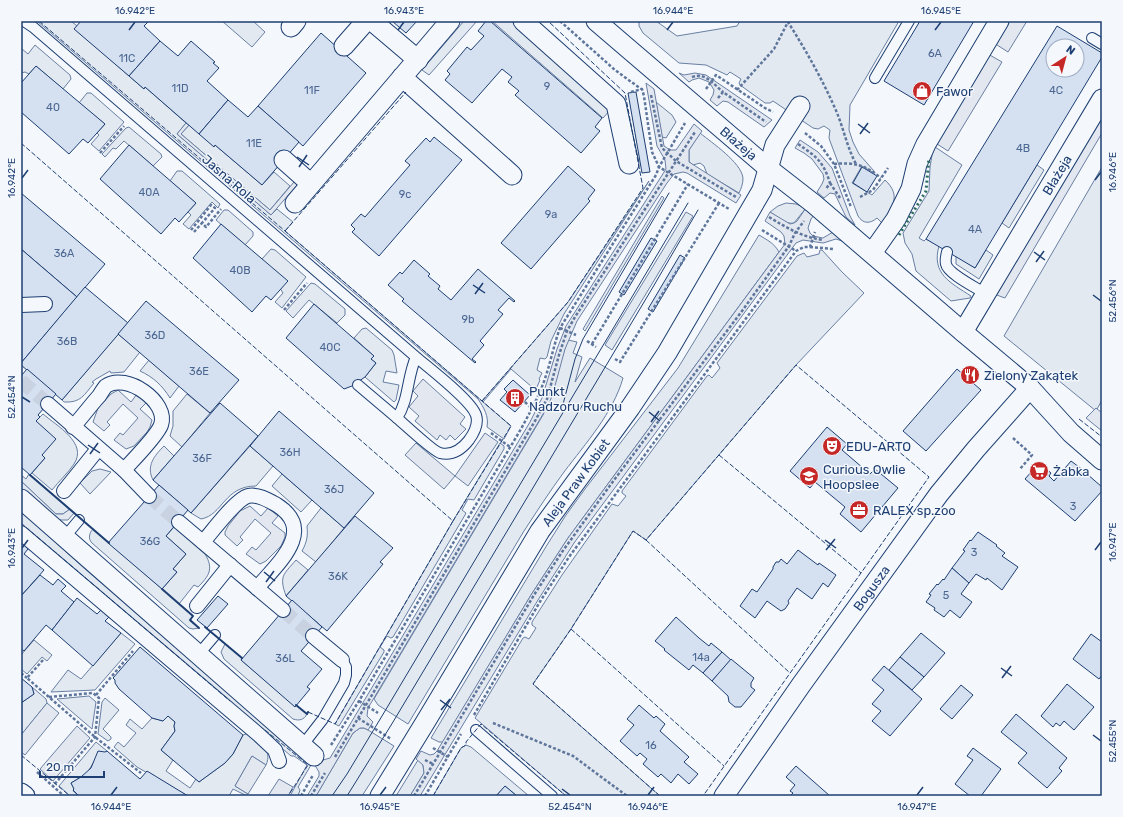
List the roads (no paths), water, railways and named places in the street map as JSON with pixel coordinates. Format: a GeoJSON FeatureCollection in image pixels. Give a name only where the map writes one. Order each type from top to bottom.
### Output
{"type":"FeatureCollection","features":[{"type":"Feature","properties":{"kind":"street"},"geometry":{"type":"LineString","coordinates":[[344,46],[366,21]]}},
{"type":"Feature","properties":{"kind":"street"},"geometry":{"type":"LineString","coordinates":[[372,21],[418,60]]}},
{"type":"Feature","properties":{"kind":"street"},"geometry":{"type":"LineString","coordinates":[[523,21],[616,104],[629,164]]}},
{"type":"Feature","properties":{"kind":"street"},"geometry":{"type":"LineString","coordinates":[[872,253],[896,219],[911,189],[918,164],[926,144],[999,21]]}},
{"type":"Feature","properties":{"kind":"street"},"geometry":{"type":"LineString","coordinates":[[295,203],[418,60],[447,22]]}},
{"type":"Feature","properties":{"kind":"street","name":"Błażeja"},"geometry":{"type":"LineString","coordinates":[[606,24],[648,65],[769,169],[814,204],[1030,388],[1071,433],[1102,460]]}},
{"type":"Feature","properties":{"kind":"street"},"geometry":{"type":"LineString","coordinates":[[402,77],[512,175]]}},
{"type":"Feature","properties":{"kind":"street","name":"Błażeja"},"geometry":{"type":"LineString","coordinates":[[963,332],[1102,99]]}},
{"type":"Feature","properties":{"kind":"street","name":"Aleja Praw Kobiet"},"geometry":{"type":"LineString","coordinates":[[380,796],[540,531],[630,408],[667,353],[753,207],[762,190],[776,145],[800,106]]}},
{"type":"Feature","properties":{"kind":"street"},"geometry":{"type":"LineString","coordinates":[[284,160],[311,184]]}},
{"type":"Feature","properties":{"kind":"street"},"geometry":{"type":"LineString","coordinates":[[21,305],[45,304]]}},
{"type":"Feature","properties":{"kind":"street"},"geometry":{"type":"LineString","coordinates":[[73,427],[106,386],[119,382],[134,385],[148,394],[160,407],[162,424],[124,470]]}},
{"type":"Feature","properties":{"kind":"street","name":"Bogusza"},"geometry":{"type":"LineString","coordinates":[[724,796],[801,685],[939,494],[976,449],[1030,388]]}},
{"type":"Feature","properties":{"kind":"street"},"geometry":{"type":"LineString","coordinates":[[48,404],[124,470],[149,496]]}},
{"type":"Feature","properties":{"kind":"street"},"geometry":{"type":"LineString","coordinates":[[64,491],[98,448]]}},
{"type":"Feature","properties":{"kind":"street"},"geometry":{"type":"LineString","coordinates":[[203,542],[236,503],[248,496],[263,497],[278,506],[290,518],[295,533],[290,548],[257,588]]}},
{"type":"Feature","properties":{"kind":"street"},"geometry":{"type":"LineString","coordinates":[[21,500],[198,655],[315,750]]}},
{"type":"Feature","properties":{"kind":"street"},"geometry":{"type":"LineString","coordinates":[[179,522],[283,610]]}},
{"type":"Feature","properties":{"kind":"street"},"geometry":{"type":"LineString","coordinates":[[21,533],[259,735],[275,750],[279,761]]}},
{"type":"Feature","properties":{"kind":"street"},"geometry":{"type":"LineString","coordinates":[[197,606],[230,565]]}},
{"type":"Feature","properties":{"kind":"street"},"geometry":{"type":"LineString","coordinates":[[314,636],[342,660]]}},
{"type":"Feature","properties":{"kind":"street"},"geometry":{"type":"LineString","coordinates":[[21,793],[25,796]]}},
{"type":"Feature","properties":{"kind":"lane","name":"Jasna Rola"},"geometry":{"type":"LineString","coordinates":[[24,21],[34,27],[470,404],[476,415],[475,432],[464,446],[454,452],[448,454],[438,453],[358,385]]}},
{"type":"Feature","properties":{"kind":"lane"},"geometry":{"type":"LineString","coordinates":[[875,78],[909,21]]}},
{"type":"Feature","properties":{"kind":"lane"},"geometry":{"type":"LineString","coordinates":[[1092,38],[1102,44]]}},
{"type":"Feature","properties":{"kind":"lane"},"geometry":{"type":"LineString","coordinates":[[947,252],[946,266],[949,270],[986,294]]}},
{"type":"Feature","properties":{"kind":"lane"},"geometry":{"type":"LineString","coordinates":[[397,418],[403,409],[412,366],[416,357]]}},
{"type":"Feature","properties":{"kind":"lane"},"geometry":{"type":"LineString","coordinates":[[64,538],[79,520]]}},
{"type":"Feature","properties":{"kind":"lane"},"geometry":{"type":"LineString","coordinates":[[198,655],[215,635]]}},
{"type":"Feature","properties":{"kind":"lane"},"geometry":{"type":"LineString","coordinates":[[315,750],[323,719],[344,683],[346,667],[342,660]]}},
{"type":"Feature","properties":{"kind":"lane"},"geometry":{"type":"LineString","coordinates":[[476,730],[552,796]]}},
{"type":"Feature","properties":{"kind":"tunnel"},"geometry":{"type":"LineString","coordinates":[[21,381],[48,404]]}},
{"type":"Feature","properties":{"kind":"tunnel"},"geometry":{"type":"LineString","coordinates":[[149,496],[179,522]]}},
{"type":"Feature","properties":{"kind":"tunnel"},"geometry":{"type":"LineString","coordinates":[[283,610],[313,636]]}},
{"type":"Feature","properties":{"kind":"tram line"},"geometry":{"type":"LineString","coordinates":[[562,408],[575,359],[583,339],[669,193]]}},
{"type":"Feature","properties":{"kind":"tram line"},"geometry":{"type":"LineString","coordinates":[[332,796],[382,716],[688,203]]}},
{"type":"Feature","properties":{"kind":"tram line"},"geometry":{"type":"LineString","coordinates":[[347,796],[393,722],[698,210]]}},
{"type":"Feature","properties":{"kind":"place","name":"Fawor"},"geometry":{"type":"Point","coordinates":[922,91]}},
{"type":"Feature","properties":{"kind":"place","name":"Zielony Zakątek"},"geometry":{"type":"Point","coordinates":[970,375]}},
{"type":"Feature","properties":{"kind":"place","name":"Punkt Nadzoru Ruchu"},"geometry":{"type":"Point","coordinates":[515,398]}},
{"type":"Feature","properties":{"kind":"place","name":"EDU-ARTO"},"geometry":{"type":"Point","coordinates":[832,446]}},
{"type":"Feature","properties":{"kind":"place","name":"Żabka"},"geometry":{"type":"Point","coordinates":[1039,471]}},
{"type":"Feature","properties":{"kind":"place","name":"Curious Owlie Hoopslee"},"geometry":{"type":"Point","coordinates":[809,476]}},
{"type":"Feature","properties":{"kind":"place","name":"RALEX sp.zoo"},"geometry":{"type":"Point","coordinates":[859,510]}}]}
